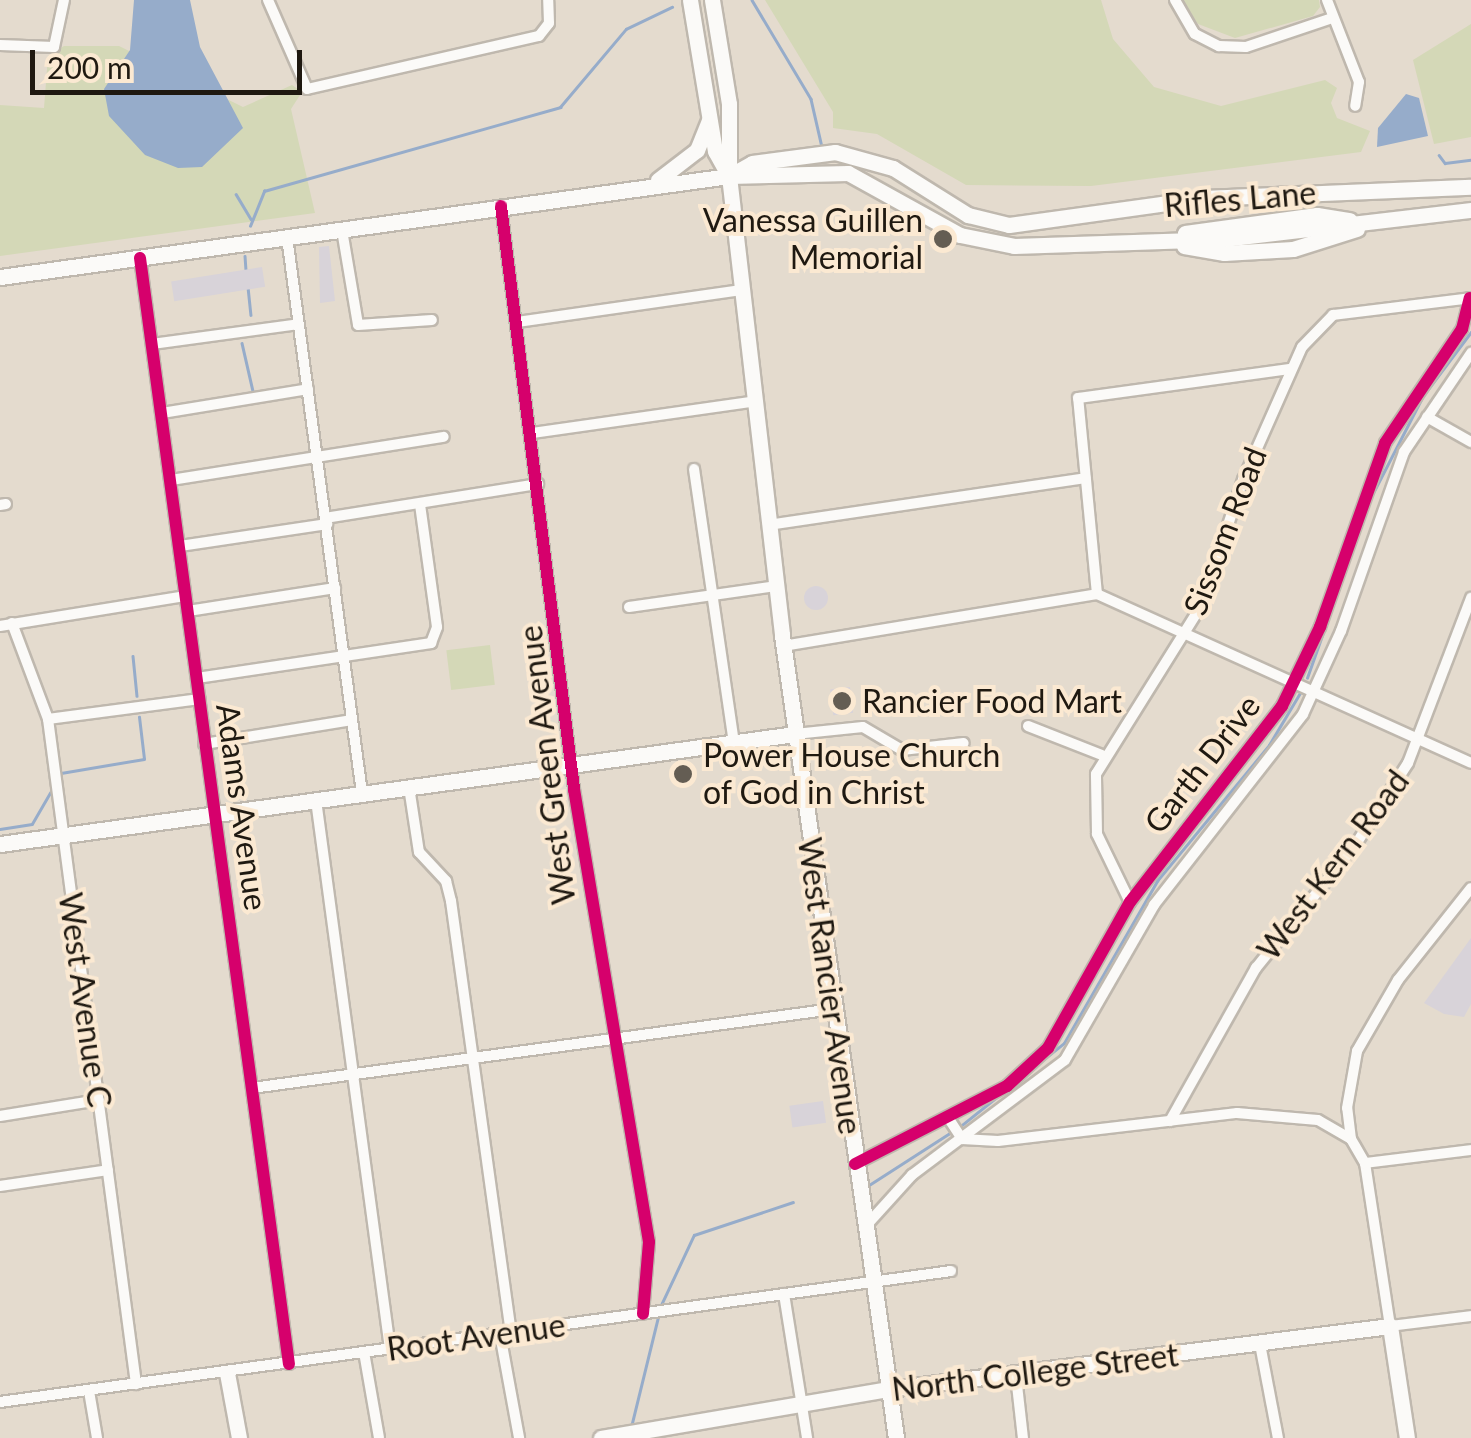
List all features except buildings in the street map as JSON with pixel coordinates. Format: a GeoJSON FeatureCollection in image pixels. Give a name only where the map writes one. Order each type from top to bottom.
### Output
{"type":"FeatureCollection","features":[{"type":"Feature","properties":{"kind":"street"},"geometry":{"type":"LineString","coordinates":[[0,45],[54,47],[64,0]]}},
{"type":"Feature","properties":{"kind":"street"},"geometry":{"type":"LineString","coordinates":[[268,0],[307,88],[538,36],[548,23],[548,0]]}},
{"type":"Feature","properties":{"kind":"street"},"geometry":{"type":"LineString","coordinates":[[690,0],[709,120],[728,176]]}},
{"type":"Feature","properties":{"kind":"street"},"geometry":{"type":"LineString","coordinates":[[712,0],[730,104],[728,176]]}},
{"type":"Feature","properties":{"kind":"street"},"geometry":{"type":"LineString","coordinates":[[1176,0],[1194,34],[1218,46],[1246,47],[1332,18]]}},
{"type":"Feature","properties":{"kind":"street"},"geometry":{"type":"LineString","coordinates":[[1327,0],[1358,82],[1355,106]]}},
{"type":"Feature","properties":{"kind":"street"},"geometry":{"type":"LineString","coordinates":[[650,184],[698,150],[709,120]]}},
{"type":"Feature","properties":{"kind":"street","name":"Rifles Lane"},"geometry":{"type":"LineString","coordinates":[[728,176],[752,163],[834,152],[893,168],[968,215],[1009,225],[1204,198],[1471,187]]}},
{"type":"Feature","properties":{"kind":"street","name":"Rifles Lane"},"geometry":{"type":"LineString","coordinates":[[728,176],[848,173],[960,235],[1014,246],[1154,240],[1369,223],[1471,210]]}},
{"type":"Feature","properties":{"kind":"street"},"geometry":{"type":"LineString","coordinates":[[0,276],[728,176]]}},
{"type":"Feature","properties":{"kind":"street","name":"West Rancier Avenue"},"geometry":{"type":"LineString","coordinates":[[728,176],[783,646],[896,1438]]}},
{"type":"Feature","properties":{"kind":"street","name":"West Green Avenue"},"geometry":{"type":"LineString","coordinates":[[501,206],[613,1040],[649,1242],[647,1314]]}},
{"type":"Feature","properties":{"kind":"street"},"geometry":{"type":"LineString","coordinates":[[342,230],[358,325],[432,320]]}},
{"type":"Feature","properties":{"kind":"street"},"geometry":{"type":"LineString","coordinates":[[287,237],[362,793]]}},
{"type":"Feature","properties":{"kind":"street","name":"Adams Avenue"},"geometry":{"type":"LineString","coordinates":[[140,258],[290,1364]]}},
{"type":"Feature","properties":{"kind":"street"},"geometry":{"type":"LineString","coordinates":[[517,322],[742,290]]}},
{"type":"Feature","properties":{"kind":"street","name":"Sissom Road"},"geometry":{"type":"LineString","coordinates":[[1130,902],[1103,856],[1092,812],[1102,755],[1186,632],[1290,369],[1322,320],[1470,298]]}},
{"type":"Feature","properties":{"kind":"street","name":"Garth Drive"},"geometry":{"type":"LineString","coordinates":[[855,1164],[1007,1086],[1048,1048],[1130,902],[1248,754],[1295,680],[1385,442],[1462,329],[1470,298]]}},
{"type":"Feature","properties":{"kind":"street"},"geometry":{"type":"LineString","coordinates":[[152,344],[299,324]]}},
{"type":"Feature","properties":{"kind":"street"},"geometry":{"type":"LineString","coordinates":[[864,1228],[912,1175],[1066,1060],[1154,905],[1268,765],[1316,690],[1376,518],[1426,417],[1471,353]]}},
{"type":"Feature","properties":{"kind":"street"},"geometry":{"type":"LineString","coordinates":[[1097,594],[1078,398],[1290,369]]}},
{"type":"Feature","properties":{"kind":"street"},"geometry":{"type":"LineString","coordinates":[[162,413],[308,389]]}},
{"type":"Feature","properties":{"kind":"street"},"geometry":{"type":"LineString","coordinates":[[532,433],[756,401]]}},
{"type":"Feature","properties":{"kind":"street"},"geometry":{"type":"LineString","coordinates":[[1426,417],[1471,442]]}},
{"type":"Feature","properties":{"kind":"street"},"geometry":{"type":"LineString","coordinates":[[171,480],[444,437]]}},
{"type":"Feature","properties":{"kind":"street"},"geometry":{"type":"LineString","coordinates":[[694,469],[734,744]]}},
{"type":"Feature","properties":{"kind":"street"},"geometry":{"type":"LineString","coordinates":[[768,525],[1086,478]]}},
{"type":"Feature","properties":{"kind":"street"},"geometry":{"type":"LineString","coordinates":[[180,546],[538,484]]}},
{"type":"Feature","properties":{"kind":"street"},"geometry":{"type":"LineString","coordinates":[[197,678],[436,639],[420,505]]}},
{"type":"Feature","properties":{"kind":"street"},"geometry":{"type":"LineString","coordinates":[[629,607],[776,586]]}},
{"type":"Feature","properties":{"kind":"street"},"geometry":{"type":"LineString","coordinates":[[188,611],[335,588]]}},
{"type":"Feature","properties":{"kind":"street"},"geometry":{"type":"LineString","coordinates":[[783,646],[1097,594],[1295,680],[1471,763]]}},
{"type":"Feature","properties":{"kind":"street"},"geometry":{"type":"LineString","coordinates":[[6,624],[186,596]]}},
{"type":"Feature","properties":{"kind":"street","name":"West Kern Road"},"geometry":{"type":"LineString","coordinates":[[1170,1120],[1256,968],[1356,844],[1420,741],[1471,598]]}},
{"type":"Feature","properties":{"kind":"street","name":"West Avenue C"},"geometry":{"type":"LineString","coordinates":[[6,624],[48,720],[136,1384]]}},
{"type":"Feature","properties":{"kind":"street"},"geometry":{"type":"LineString","coordinates":[[48,720],[200,699]]}},
{"type":"Feature","properties":{"kind":"street"},"geometry":{"type":"LineString","coordinates":[[204,744],[352,720]]}},
{"type":"Feature","properties":{"kind":"street"},"geometry":{"type":"LineString","coordinates":[[1028,726],[1102,755]]}},
{"type":"Feature","properties":{"kind":"street"},"geometry":{"type":"LineString","coordinates":[[0,844],[795,734],[863,728],[902,750],[964,744]]}},
{"type":"Feature","properties":{"kind":"street"},"geometry":{"type":"LineString","coordinates":[[409,788],[420,852],[448,888],[519,1438]]}},
{"type":"Feature","properties":{"kind":"street"},"geometry":{"type":"LineString","coordinates":[[316,800],[390,1350]]}},
{"type":"Feature","properties":{"kind":"street"},"geometry":{"type":"LineString","coordinates":[[1407,1438],[1365,1162],[1351,1140],[1347,1108],[1358,1051],[1398,980],[1471,888]]}},
{"type":"Feature","properties":{"kind":"street"},"geometry":{"type":"LineString","coordinates":[[252,1088],[833,1010]]}},
{"type":"Feature","properties":{"kind":"street"},"geometry":{"type":"LineString","coordinates":[[0,1116],[99,1100]]}},
{"type":"Feature","properties":{"kind":"street"},"geometry":{"type":"LineString","coordinates":[[962,1139],[1170,1120],[1295,1114],[1351,1140]]}},
{"type":"Feature","properties":{"kind":"street"},"geometry":{"type":"LineString","coordinates":[[950,1118],[962,1139]]}},
{"type":"Feature","properties":{"kind":"street"},"geometry":{"type":"LineString","coordinates":[[1365,1162],[1471,1150]]}},
{"type":"Feature","properties":{"kind":"street"},"geometry":{"type":"LineString","coordinates":[[0,1186],[108,1170]]}},
{"type":"Feature","properties":{"kind":"street","name":"Root Avenue"},"geometry":{"type":"LineString","coordinates":[[0,1402],[951,1272]]}},
{"type":"Feature","properties":{"kind":"street"},"geometry":{"type":"LineString","coordinates":[[784,1294],[807,1438]]}},
{"type":"Feature","properties":{"kind":"street","name":"North College Street"},"geometry":{"type":"LineString","coordinates":[[600,1438],[655,1432],[801,1402],[889,1389],[1471,1316]]}},
{"type":"Feature","properties":{"kind":"street"},"geometry":{"type":"LineString","coordinates":[[1260,1344],[1278,1438]]}},
{"type":"Feature","properties":{"kind":"street"},"geometry":{"type":"LineString","coordinates":[[364,1352],[379,1438]]}},
{"type":"Feature","properties":{"kind":"street"},"geometry":{"type":"LineString","coordinates":[[227,1372],[239,1438]]}},
{"type":"Feature","properties":{"kind":"street"},"geometry":{"type":"LineString","coordinates":[[1016,1376],[1023,1438]]}},
{"type":"Feature","properties":{"kind":"street"},"geometry":{"type":"LineString","coordinates":[[89,1391],[97,1438]]}},
{"type":"Feature","properties":{"kind":"green space"},"geometry":{"type":"Polygon","coordinates":[[[765,0],[1101,0],[1113,39],[1154,87],[1221,106],[1325,80],[1337,88],[1331,103],[1337,118],[1370,131],[1361,152],[1091,186],[966,185],[877,134],[833,128],[833,112],[765,0]]]}},
{"type":"Feature","properties":{"kind":"green space"},"geometry":{"type":"Polygon","coordinates":[[[1181,0],[1319,0],[1320,7],[1313,16],[1235,38],[1198,24],[1181,0]]]}},
{"type":"Feature","properties":{"kind":"green space"},"geometry":{"type":"Polygon","coordinates":[[[1471,24],[1471,137],[1434,144],[1413,60],[1471,24]]]}},
{"type":"Feature","properties":{"kind":"green space"},"geometry":{"type":"Polygon","coordinates":[[[64,46],[119,46],[243,107],[292,85],[302,92],[291,109],[315,213],[0,256],[0,105],[44,108],[48,56],[64,46]]]}},
{"type":"Feature","properties":{"kind":"green space"},"geometry":{"type":"Polygon","coordinates":[[[490,645],[495,685],[451,690],[446,650],[490,645]]]}},
{"type":"Feature","properties":{"kind":"water"},"geometry":{"type":"Polygon","coordinates":[[[134,0],[190,0],[200,47],[243,128],[202,167],[178,168],[145,155],[109,116],[104,89],[130,50],[134,0]]]}},
{"type":"Feature","properties":{"kind":"water"},"geometry":{"type":"Polygon","coordinates":[[[1406,94],[1419,98],[1428,136],[1377,147],[1378,128],[1406,94]]]}},
{"type":"Feature","properties":{"kind":"waterway"},"geometry":{"type":"LineString","coordinates":[[752,0],[811,99],[822,147]]}},
{"type":"Feature","properties":{"kind":"waterway"},"geometry":{"type":"LineString","coordinates":[[250,226],[264,191],[560,107],[626,29],[672,7]]}},
{"type":"Feature","properties":{"kind":"waterway"},"geometry":{"type":"LineString","coordinates":[[1439,155],[1445,163],[1471,160]]}},
{"type":"Feature","properties":{"kind":"waterway"},"geometry":{"type":"LineString","coordinates":[[236,194],[251,219]]}},
{"type":"Feature","properties":{"kind":"waterway"},"geometry":{"type":"LineString","coordinates":[[245,256],[246,269]]}},
{"type":"Feature","properties":{"kind":"waterway"},"geometry":{"type":"LineString","coordinates":[[248,287],[251,315]]}},
{"type":"Feature","properties":{"kind":"waterway"},"geometry":{"type":"LineString","coordinates":[[1371,497],[1423,396],[1471,332]]}},
{"type":"Feature","properties":{"kind":"waterway"},"geometry":{"type":"LineString","coordinates":[[242,343],[253,391]]}},
{"type":"Feature","properties":{"kind":"waterway"},"geometry":{"type":"LineString","coordinates":[[1307,678],[1362,523]]}},
{"type":"Feature","properties":{"kind":"waterway"},"geometry":{"type":"LineString","coordinates":[[133,656],[137,696]]}},
{"type":"Feature","properties":{"kind":"waterway"},"geometry":{"type":"LineString","coordinates":[[962,1125],[1064,1043],[1157,881],[1269,745],[1300,693]]}},
{"type":"Feature","properties":{"kind":"waterway"},"geometry":{"type":"LineString","coordinates":[[61,773],[144,759],[139,717]]}},
{"type":"Feature","properties":{"kind":"waterway"},"geometry":{"type":"LineString","coordinates":[[0,829],[32,824],[50,793]]}},
{"type":"Feature","properties":{"kind":"waterway"},"geometry":{"type":"LineString","coordinates":[[869,1185],[950,1133]]}},
{"type":"Feature","properties":{"kind":"waterway"},"geometry":{"type":"LineString","coordinates":[[661,1305],[694,1235],[793,1202]]}},
{"type":"Feature","properties":{"kind":"waterway"},"geometry":{"type":"LineString","coordinates":[[631,1427],[659,1313]]}},
{"type":"Feature","properties":{"kind":"cycle path"},"geometry":{"type":"LineString","coordinates":[[501,206],[574,789],[649,1242],[643,1314]]}},
{"type":"Feature","properties":{"kind":"cycle path"},"geometry":{"type":"LineString","coordinates":[[140,258],[289,1364]]}},
{"type":"Feature","properties":{"kind":"cycle path"},"geometry":{"type":"LineString","coordinates":[[855,1164],[1007,1086],[1048,1048],[1130,902],[1282,706],[1320,627],[1385,443],[1462,329],[1470,298]]}},
{"type":"Feature","properties":{"kind":"place","name":"Vanessa Guillen Memorial"},"geometry":{"type":"Point","coordinates":[943,239]}},
{"type":"Feature","properties":{"kind":"place","name":"Rancier Food Mart"},"geometry":{"type":"Point","coordinates":[842,701]}},
{"type":"Feature","properties":{"kind":"place","name":"Power House Church of God in Christ"},"geometry":{"type":"Point","coordinates":[683,774]}}]}
